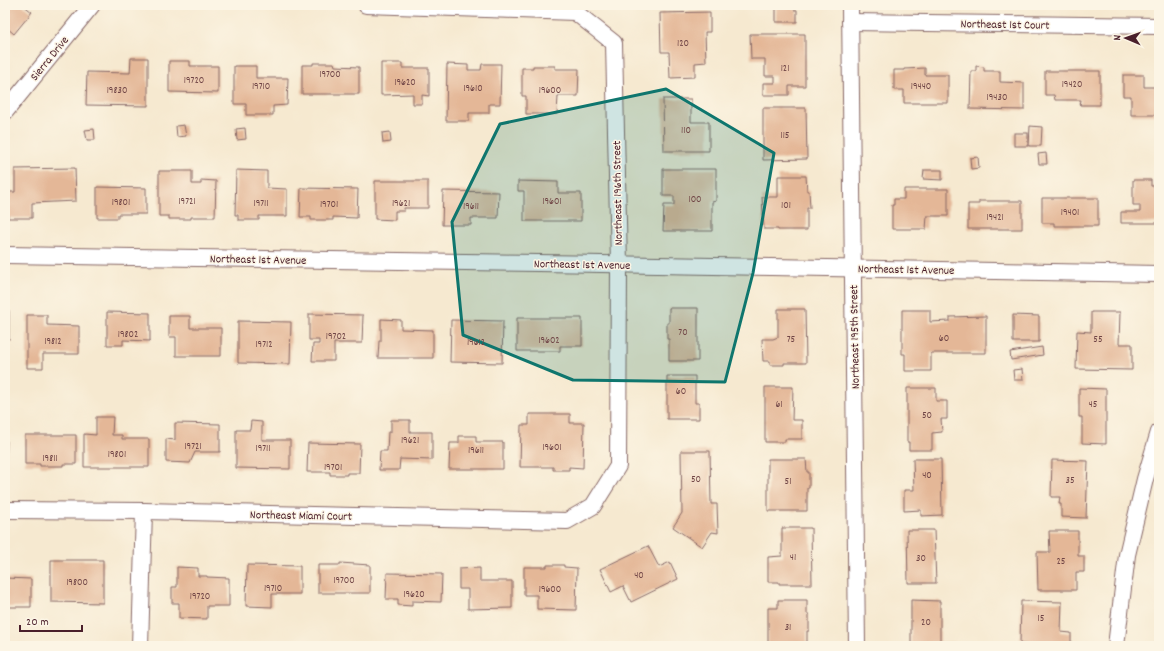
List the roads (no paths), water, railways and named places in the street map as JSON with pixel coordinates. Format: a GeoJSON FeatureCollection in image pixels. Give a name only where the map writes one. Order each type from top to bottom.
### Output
{"type":"FeatureCollection","features":[{"type":"Feature","properties":{"kind":"street","name":"Sierra Drive"},"geometry":{"type":"LineString","coordinates":[[5,112],[92,5]]}},
{"type":"Feature","properties":{"kind":"street","name":"Northeast 196th Street"},"geometry":{"type":"LineString","coordinates":[[366,5],[575,12],[614,43],[619,265],[618,466],[593,506]]}},
{"type":"Feature","properties":{"kind":"street","name":"Northeast 195th Street"},"geometry":{"type":"LineString","coordinates":[[850,5],[857,646]]}},
{"type":"Feature","properties":{"kind":"street","name":"Northeast 1st Court"},"geometry":{"type":"LineString","coordinates":[[850,22],[1159,26]]}},
{"type":"Feature","properties":{"kind":"street","name":"Northeast 1st Avenue"},"geometry":{"type":"LineString","coordinates":[[5,255],[619,265],[853,267],[1159,274]]}},
{"type":"Feature","properties":{"kind":"street"},"geometry":{"type":"LineString","coordinates":[[1116,646],[1126,555],[1145,479],[1159,432]]}},
{"type":"Feature","properties":{"kind":"street","name":"Northeast Miami Court"},"geometry":{"type":"LineString","coordinates":[[5,510],[144,511],[567,521],[593,506]]}},
{"type":"Feature","properties":{"kind":"street"},"geometry":{"type":"LineString","coordinates":[[140,646],[144,511]]}}]}
